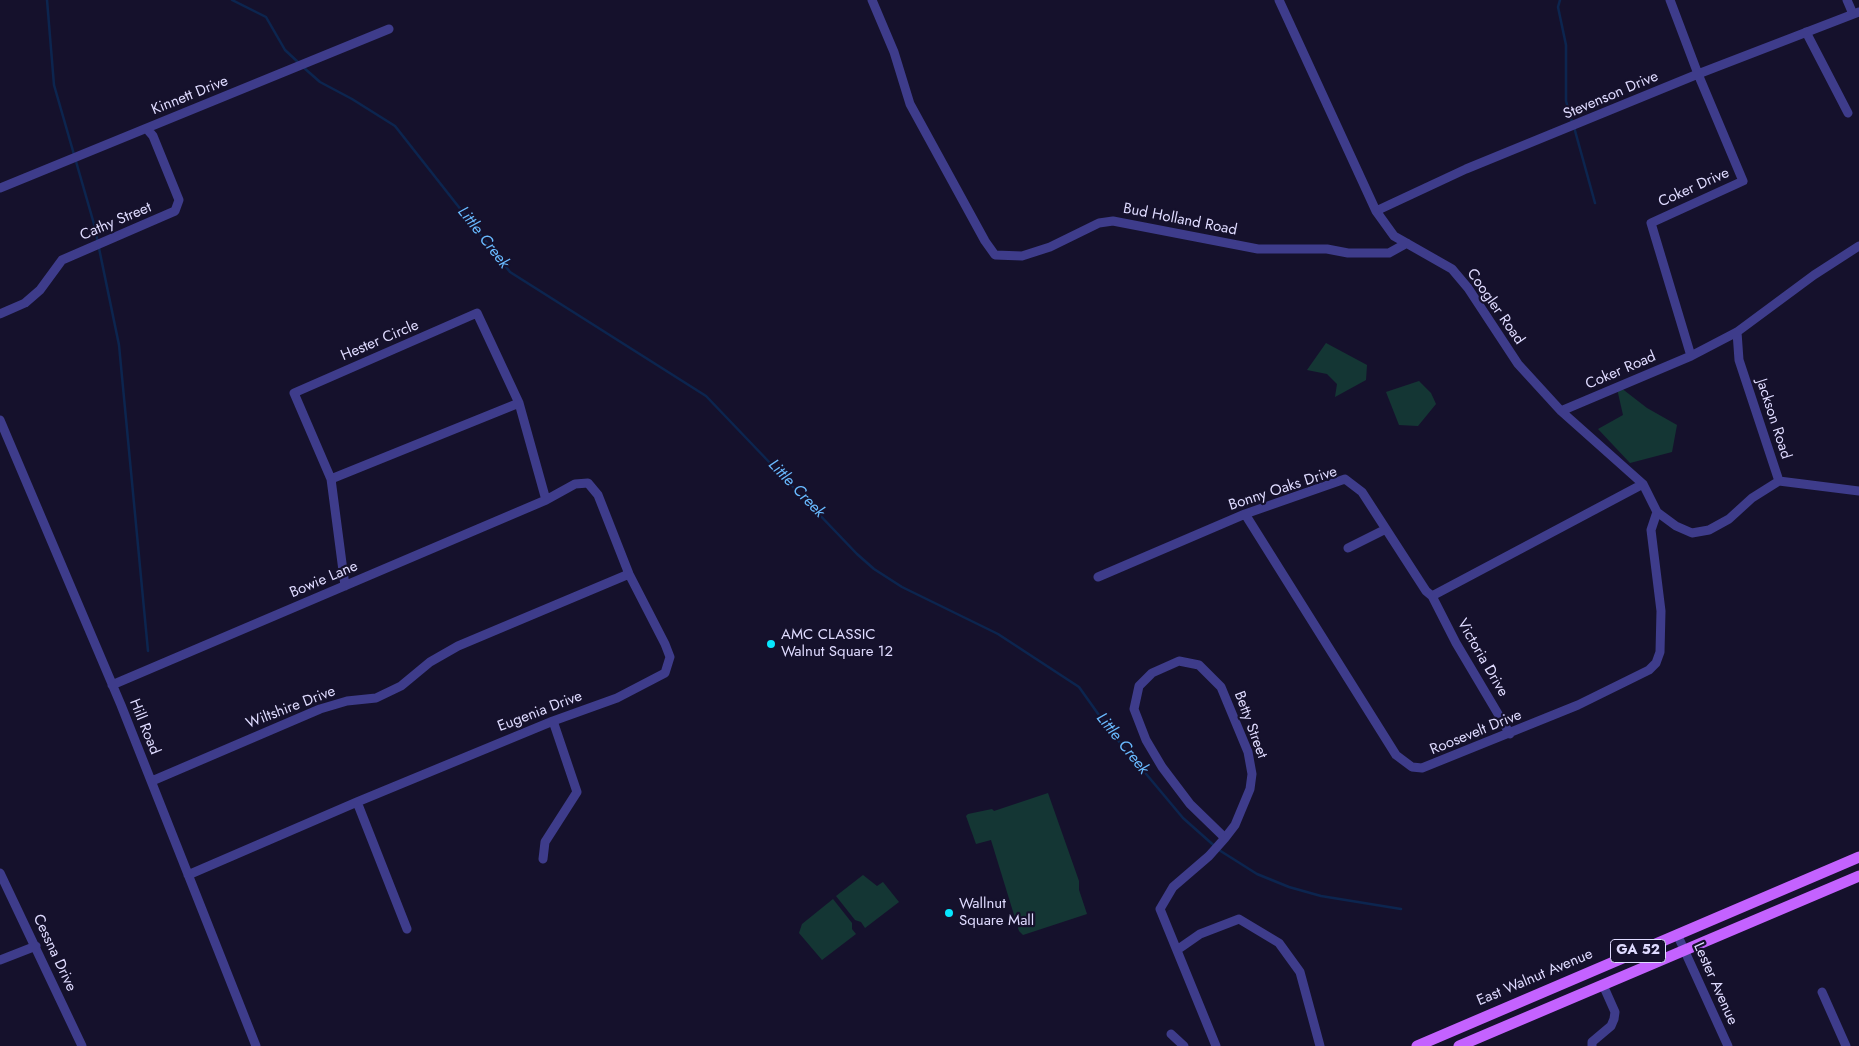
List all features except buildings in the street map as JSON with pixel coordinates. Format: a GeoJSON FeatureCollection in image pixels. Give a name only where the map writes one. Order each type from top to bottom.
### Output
{"type":"FeatureCollection","features":[{"type":"Feature","properties":{"kind":"main road","name":"East Walnut Avenue"},"geometry":{"type":"LineString","coordinates":[[1417,1046],[1859,857]]}},
{"type":"Feature","properties":{"kind":"main road","name":"GA 52"},"geometry":{"type":"LineString","coordinates":[[1459,1046],[1859,876]]}},
{"type":"Feature","properties":{"kind":"street","name":"Bud Holland Road"},"geometry":{"type":"LineString","coordinates":[[872,0],[894,52],[914,112],[985,241],[995,254],[1022,256],[1050,247],[1099,223],[1113,221],[1258,249],[1327,249],[1348,253],[1389,253],[1406,243]]}},
{"type":"Feature","properties":{"kind":"street","name":"Coogler Road"},"geometry":{"type":"LineString","coordinates":[[1279,0],[1376,211],[1394,236],[1452,270],[1468,288],[1518,364],[1561,411],[1643,484],[1657,512]]}},
{"type":"Feature","properties":{"kind":"street"},"geometry":{"type":"LineString","coordinates":[[1670,0],[1698,74]]}},
{"type":"Feature","properties":{"kind":"street"},"geometry":{"type":"LineString","coordinates":[[1847,0],[1856,13]]}},
{"type":"Feature","properties":{"kind":"street","name":"Stevenson Drive"},"geometry":{"type":"LineString","coordinates":[[1376,211],[1466,169],[1498,158],[1698,74],[1856,13]]}},
{"type":"Feature","properties":{"kind":"street","name":"Kinnett Drive"},"geometry":{"type":"LineString","coordinates":[[0,188],[390,29]]}},
{"type":"Feature","properties":{"kind":"street"},"geometry":{"type":"LineString","coordinates":[[1806,32],[1848,113]]}},
{"type":"Feature","properties":{"kind":"street","name":"Coker Drive"},"geometry":{"type":"LineString","coordinates":[[1691,356],[1651,222],[1743,181],[1698,74]]}},
{"type":"Feature","properties":{"kind":"street","name":"Cathy Street"},"geometry":{"type":"LineString","coordinates":[[0,314],[26,303],[33,297],[62,260],[175,211],[179,200],[153,136],[147,129]]}},
{"type":"Feature","properties":{"kind":"street"},"geometry":{"type":"LineString","coordinates":[[1691,356],[1737,332],[1814,275],[1859,246]]}},
{"type":"Feature","properties":{"kind":"street","name":"Hester Circle"},"geometry":{"type":"LineString","coordinates":[[345,586],[331,480],[294,393],[478,312],[519,403],[546,500]]}},
{"type":"Feature","properties":{"kind":"street","name":"Jackson Road"},"geometry":{"type":"LineString","coordinates":[[1737,332],[1779,481]]}},
{"type":"Feature","properties":{"kind":"street","name":"Coker Road"},"geometry":{"type":"LineString","coordinates":[[1561,411],[1691,356]]}},
{"type":"Feature","properties":{"kind":"street"},"geometry":{"type":"LineString","coordinates":[[331,480],[519,403]]}},
{"type":"Feature","properties":{"kind":"street","name":"Hill Road"},"geometry":{"type":"LineString","coordinates":[[0,420],[152,781],[256,1046]]}},
{"type":"Feature","properties":{"kind":"street","name":"Bonny Oaks Drive"},"geometry":{"type":"LineString","coordinates":[[1098,577],[1245,514],[1345,479],[1362,492],[1426,591],[1432,596]]}},
{"type":"Feature","properties":{"kind":"street"},"geometry":{"type":"LineString","coordinates":[[1657,512],[1676,526],[1692,533],[1709,530],[1729,519],[1752,498],[1779,481],[1859,491]]}},
{"type":"Feature","properties":{"kind":"street","name":"Eugenia Drive"},"geometry":{"type":"LineString","coordinates":[[188,876],[357,802],[553,721],[617,698],[665,673],[670,658],[665,644],[629,574],[598,495],[588,483],[575,484],[546,500]]}},
{"type":"Feature","properties":{"kind":"street"},"geometry":{"type":"LineString","coordinates":[[1432,596],[1643,484]]}},
{"type":"Feature","properties":{"kind":"street","name":"Bowie Lane"},"geometry":{"type":"LineString","coordinates":[[112,685],[546,500]]}},
{"type":"Feature","properties":{"kind":"street","name":"Roosevelt Drive"},"geometry":{"type":"LineString","coordinates":[[1245,514],[1386,738],[1403,762],[1412,767],[1422,768],[1510,734],[1640,674],[1656,663],[1660,652],[1661,611],[1651,530],[1657,512]]}},
{"type":"Feature","properties":{"kind":"street"},"geometry":{"type":"LineString","coordinates":[[1348,548],[1386,529]]}},
{"type":"Feature","properties":{"kind":"street","name":"Wiltshire Drive"},"geometry":{"type":"LineString","coordinates":[[152,781],[320,709],[347,701],[376,698],[401,686],[430,662],[458,646],[629,574]]}},
{"type":"Feature","properties":{"kind":"street","name":"Victoria Drive"},"geometry":{"type":"LineString","coordinates":[[1432,596],[1456,643],[1510,734]]}},
{"type":"Feature","properties":{"kind":"street","name":"Betty Street"},"geometry":{"type":"LineString","coordinates":[[1216,1046],[1160,909],[1173,887],[1209,856],[1225,838],[1235,825],[1250,789],[1252,774],[1248,752],[1222,687],[1199,665],[1179,661],[1152,673],[1139,686],[1134,709],[1146,740],[1162,767],[1190,804],[1225,838]]}},
{"type":"Feature","properties":{"kind":"street"},"geometry":{"type":"LineString","coordinates":[[543,859],[545,842],[576,792],[553,721]]}},
{"type":"Feature","properties":{"kind":"street"},"geometry":{"type":"LineString","coordinates":[[357,802],[408,929]]}},
{"type":"Feature","properties":{"kind":"street","name":"Cessna Drive"},"geometry":{"type":"LineString","coordinates":[[0,873],[82,1046]]}},
{"type":"Feature","properties":{"kind":"street"},"geometry":{"type":"LineString","coordinates":[[1177,950],[1200,934],[1239,919],[1279,943],[1300,972],[1320,1046]]}},
{"type":"Feature","properties":{"kind":"street","name":"Lester Avenue"},"geometry":{"type":"LineString","coordinates":[[1677,934],[1728,1046]]}},
{"type":"Feature","properties":{"kind":"street"},"geometry":{"type":"LineString","coordinates":[[0,960],[36,946]]}},
{"type":"Feature","properties":{"kind":"street"},"geometry":{"type":"LineString","coordinates":[[1592,1046],[1592,1042],[1611,1026],[1614,1019],[1615,1012],[1603,985]]}},
{"type":"Feature","properties":{"kind":"street"},"geometry":{"type":"LineString","coordinates":[[1822,992],[1846,1046]]}},
{"type":"Feature","properties":{"kind":"street"},"geometry":{"type":"LineString","coordinates":[[1170,1034],[1184,1046]]}},
{"type":"Feature","properties":{"kind":"green space"},"geometry":{"type":"Polygon","coordinates":[[[1326,343],[1367,365],[1366,380],[1335,397],[1337,384],[1327,374],[1307,370],[1326,343]]]}},
{"type":"Feature","properties":{"kind":"green space"},"geometry":{"type":"Polygon","coordinates":[[[1419,381],[1431,393],[1436,404],[1418,426],[1399,425],[1386,392],[1419,381]]]}},
{"type":"Feature","properties":{"kind":"green space"},"geometry":{"type":"Polygon","coordinates":[[[1616,384],[1647,408],[1677,425],[1672,452],[1630,463],[1598,429],[1623,415],[1616,384]]]}},
{"type":"Feature","properties":{"kind":"green space"},"geometry":{"type":"Polygon","coordinates":[[[1048,793],[1079,881],[1079,890],[1087,914],[1023,935],[1019,931],[991,840],[976,844],[966,816],[992,809],[994,811],[1048,793]]]}},
{"type":"Feature","properties":{"kind":"green space"},"geometry":{"type":"Polygon","coordinates":[[[863,875],[877,886],[883,882],[899,902],[865,928],[861,922],[855,920],[836,896],[863,875]]]}},
{"type":"Feature","properties":{"kind":"green space"},"geometry":{"type":"Polygon","coordinates":[[[833,899],[852,923],[852,929],[856,934],[822,960],[799,933],[802,924],[833,899]]]}},
{"type":"Feature","properties":{"kind":"waterway"},"geometry":{"type":"LineString","coordinates":[[47,0],[54,85],[94,224],[119,345],[148,651]]}},
{"type":"Feature","properties":{"kind":"waterway","name":"Little Creek"},"geometry":{"type":"LineString","coordinates":[[232,0],[266,17],[285,50],[299,63]]}},
{"type":"Feature","properties":{"kind":"waterway"},"geometry":{"type":"LineString","coordinates":[[1560,0],[1558,7],[1566,45],[1566,101],[1572,122]]}},
{"type":"Feature","properties":{"kind":"waterway","name":"Little Creek"},"geometry":{"type":"LineString","coordinates":[[303,67],[320,82],[352,99],[395,126],[510,272],[706,396],[857,554],[874,569],[902,587],[998,634],[1079,687],[1111,732],[1183,818],[1219,850],[1257,874],[1289,887],[1321,896],[1401,909]]}},
{"type":"Feature","properties":{"kind":"waterway"},"geometry":{"type":"LineString","coordinates":[[1574,127],[1595,203]]}},
{"type":"Feature","properties":{"kind":"place","name":"AMC CLASSIC Walnut Square 12"},"geometry":{"type":"Point","coordinates":[771,644]}},
{"type":"Feature","properties":{"kind":"place","name":"Wallnut Square Mall"},"geometry":{"type":"Point","coordinates":[949,913]}}]}
